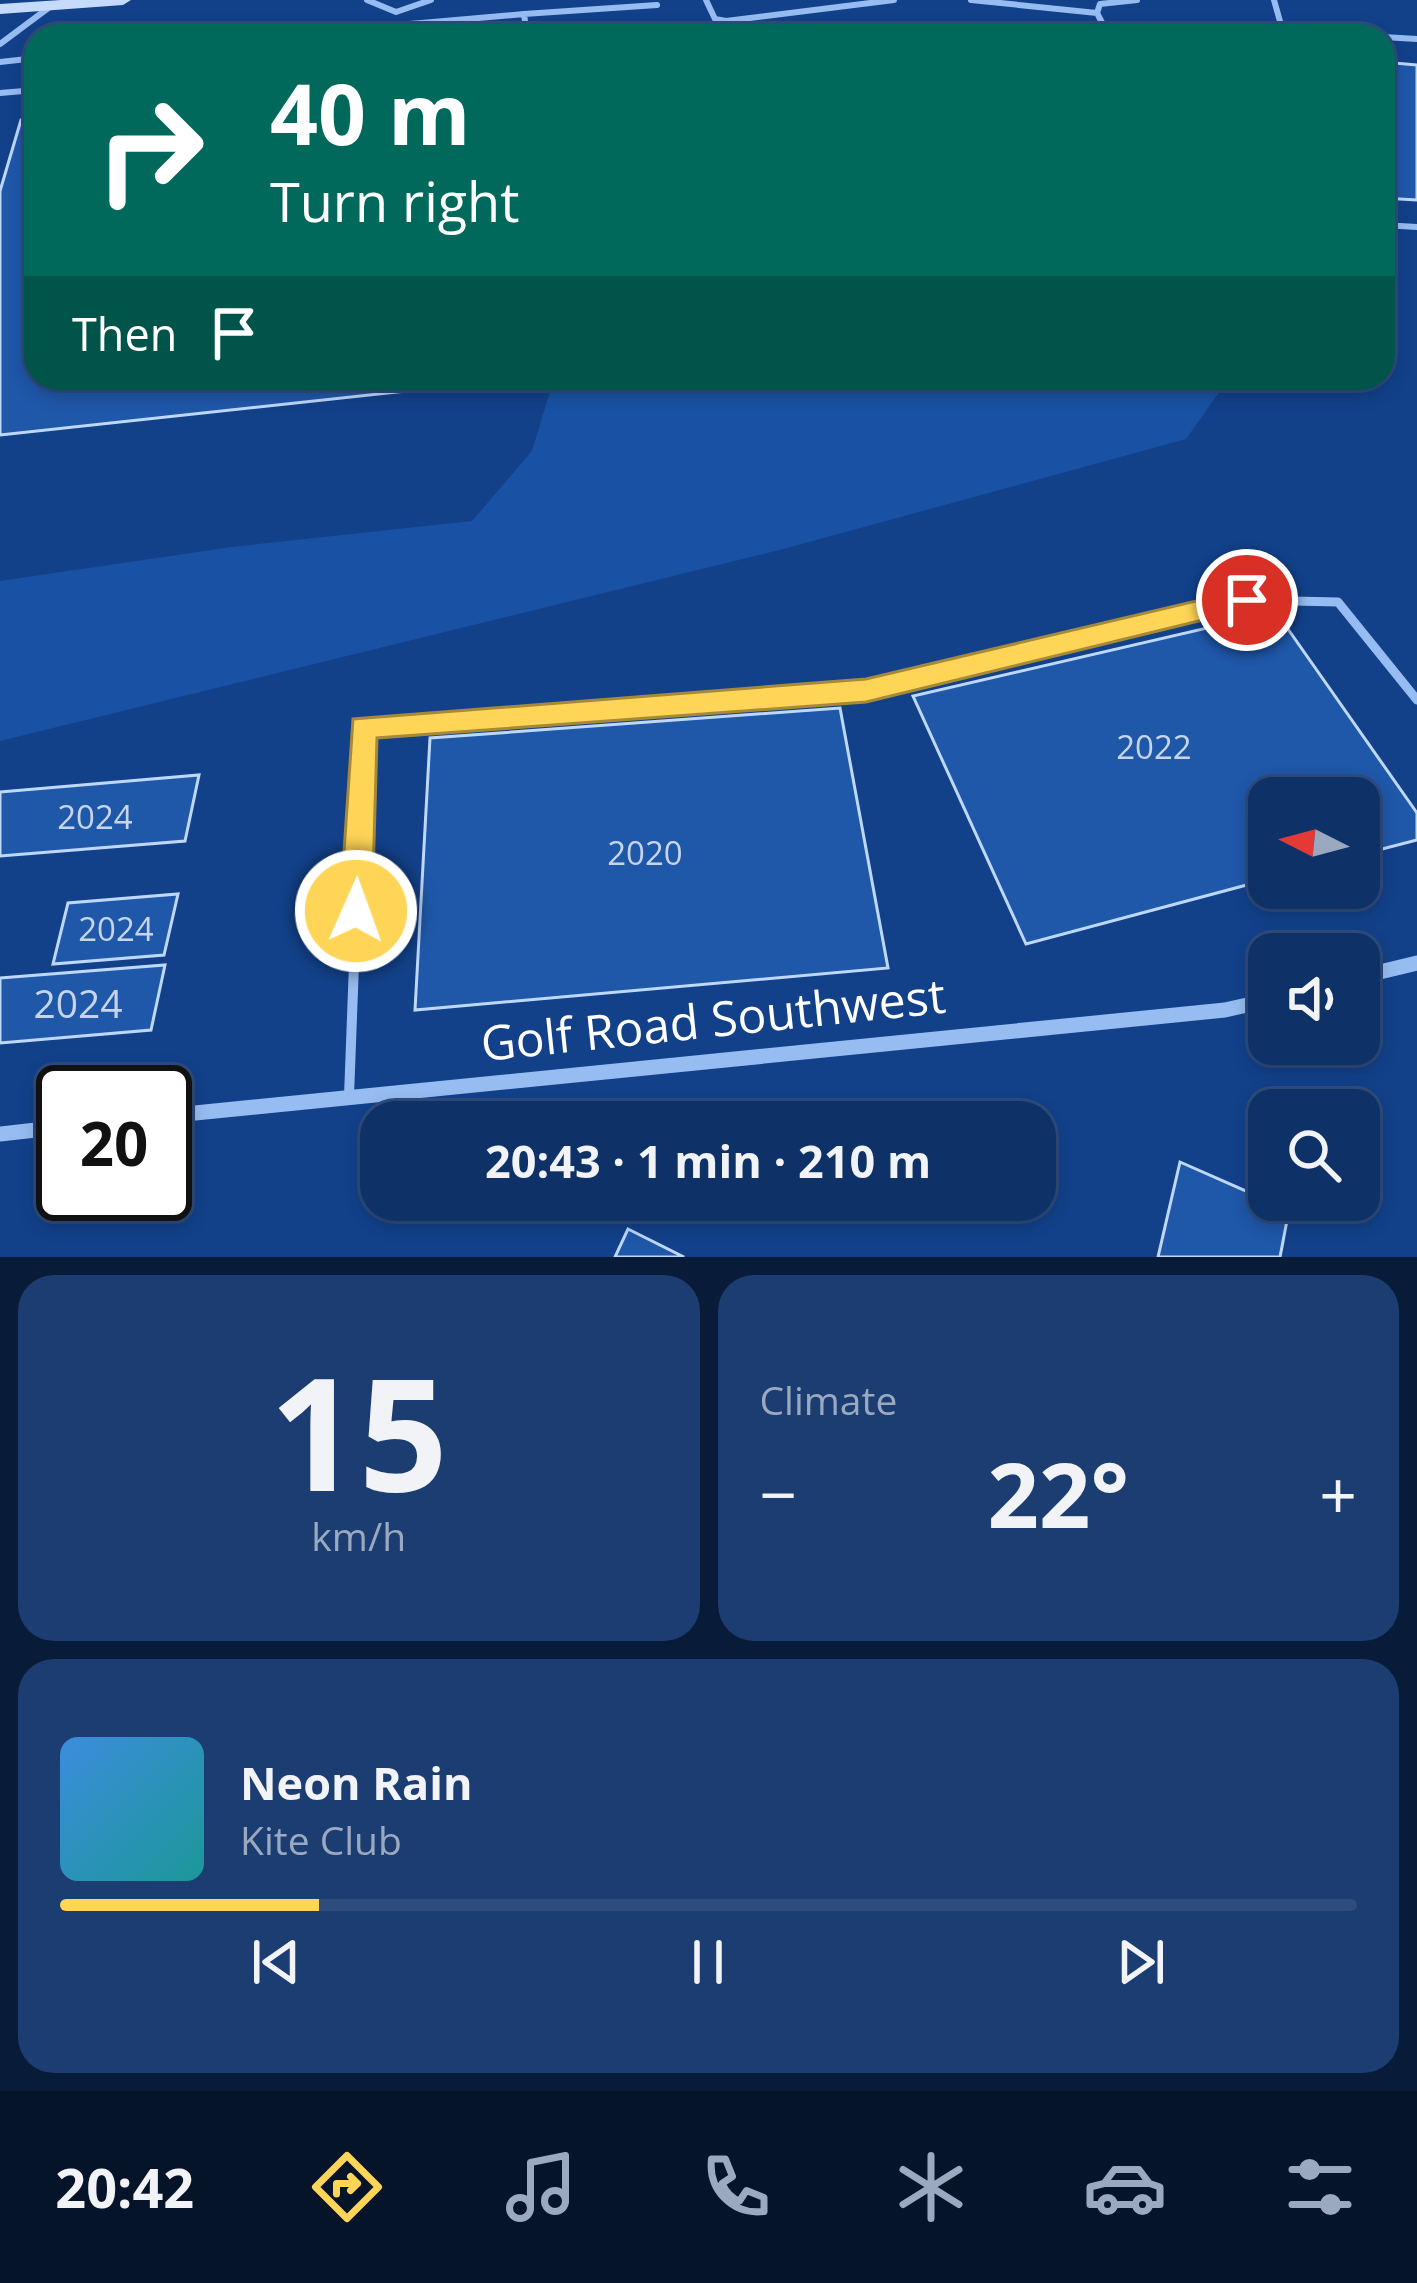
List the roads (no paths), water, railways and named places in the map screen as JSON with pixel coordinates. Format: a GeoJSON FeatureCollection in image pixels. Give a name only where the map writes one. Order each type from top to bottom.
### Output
{"type":"FeatureCollection","features":[{"type":"Feature","properties":{"kind":"main road"},"geometry":{"type":"LineString","coordinates":[[0,9],[123,0]]}},
{"type":"Feature","properties":{"kind":"street"},"geometry":{"type":"LineString","coordinates":[[1380,972],[1417,963]]}},
{"type":"Feature","properties":{"kind":"street","name":"Golf Road Southwest"},"geometry":{"type":"LineString","coordinates":[[192,1113],[1248,1005]]}},
{"type":"Feature","properties":{"kind":"street"},"geometry":{"type":"LineString","coordinates":[[0,1134],[36,1130]]}},
{"type":"Feature","properties":{"kind":"lane"},"geometry":{"type":"LineString","coordinates":[[368,0],[396,12],[431,0]]}},
{"type":"Feature","properties":{"kind":"lane"},"geometry":{"type":"LineString","coordinates":[[706,0],[715,19],[726,21],[894,0]]}},
{"type":"Feature","properties":{"kind":"lane"},"geometry":{"type":"LineString","coordinates":[[971,0],[1097,14]]}},
{"type":"Feature","properties":{"kind":"lane"},"geometry":{"type":"LineString","coordinates":[[1102,24],[1097,14],[1100,4],[1137,0]]}},
{"type":"Feature","properties":{"kind":"lane"},"geometry":{"type":"LineString","coordinates":[[408,24],[657,4]]}},
{"type":"Feature","properties":{"kind":"lane"},"geometry":{"type":"LineString","coordinates":[[26,24],[50,6]]}},
{"type":"Feature","properties":{"kind":"lane"},"geometry":{"type":"LineString","coordinates":[[396,12],[396,24]]}},
{"type":"Feature","properties":{"kind":"lane"},"geometry":{"type":"LineString","coordinates":[[524,14],[525,24]]}},
{"type":"Feature","properties":{"kind":"lane"},"geometry":{"type":"LineString","coordinates":[[0,44],[24,26]]}},
{"type":"Feature","properties":{"kind":"lane"},"geometry":{"type":"LineString","coordinates":[[350,1096],[363,727],[866,690],[1247,600],[1338,602],[1417,700]]}}]}
